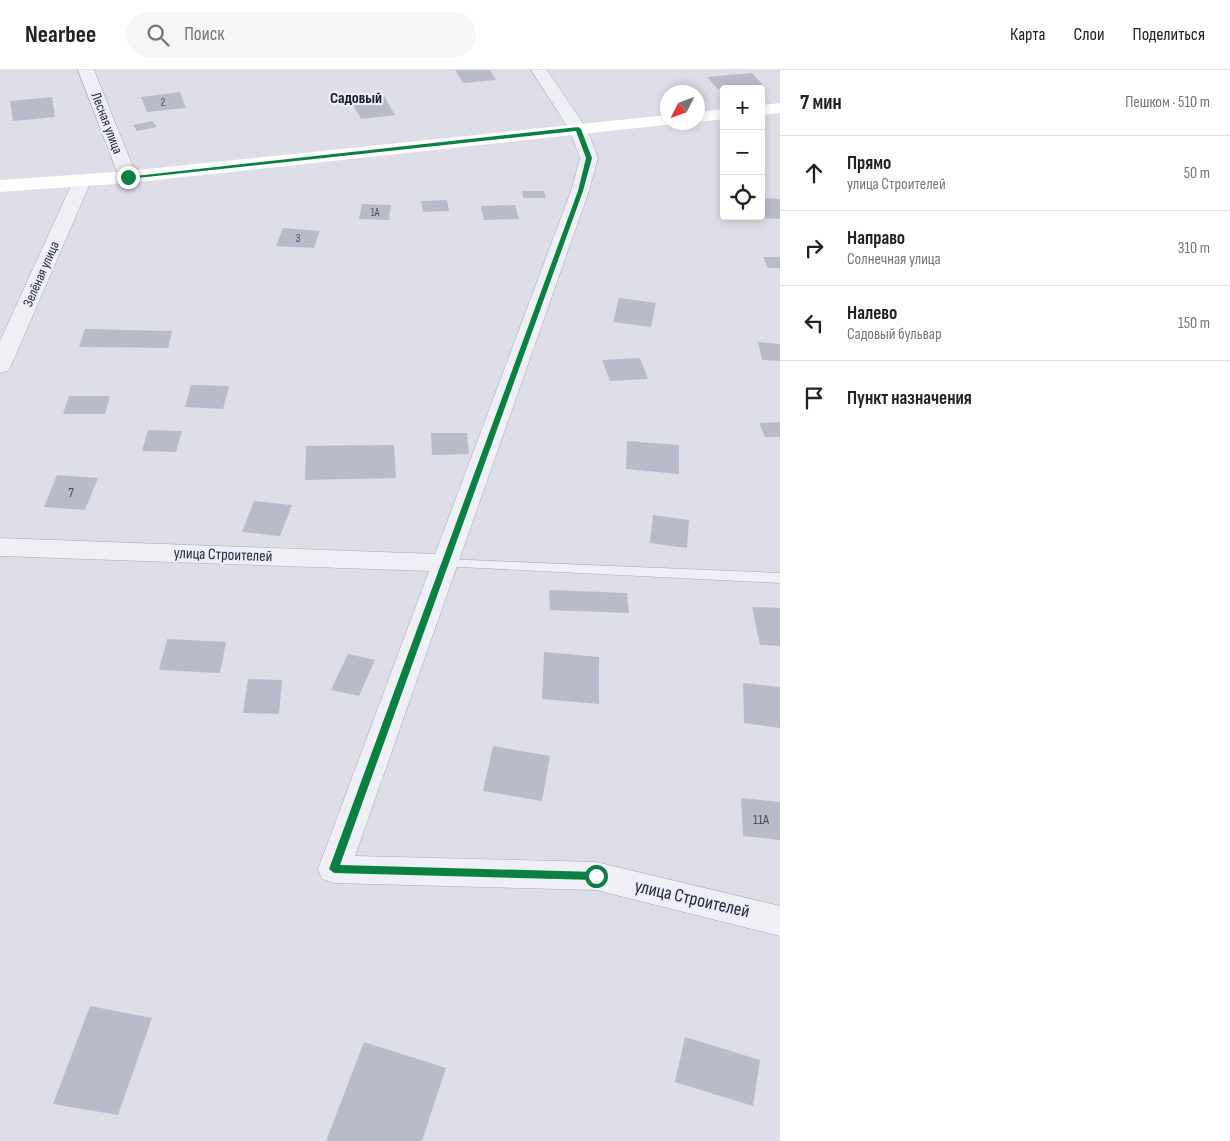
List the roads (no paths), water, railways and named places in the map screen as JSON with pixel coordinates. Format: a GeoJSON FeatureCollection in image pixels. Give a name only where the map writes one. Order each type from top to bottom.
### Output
{"type":"FeatureCollection","features":[{"type":"Feature","properties":{"kind":"street","name":"Лесная улица"},"geometry":{"type":"LineString","coordinates":[[86,70],[128,177]]}},
{"type":"Feature","properties":{"kind":"street"},"geometry":{"type":"LineString","coordinates":[[445,563],[580,191],[589,158],[578,129],[539,70]]}},
{"type":"Feature","properties":{"kind":"street"},"geometry":{"type":"LineString","coordinates":[[765,110],[780,108]]}},
{"type":"Feature","properties":{"kind":"street"},"geometry":{"type":"LineString","coordinates":[[705,116],[720,114]]}},
{"type":"Feature","properties":{"kind":"street"},"geometry":{"type":"LineString","coordinates":[[0,186],[128,177],[660,121]]}},
{"type":"Feature","properties":{"kind":"street","name":"Зелёная улица"},"geometry":{"type":"LineString","coordinates":[[0,366],[82,181]]}},
{"type":"Feature","properties":{"kind":"street","name":"улица Строителей"},"geometry":{"type":"LineString","coordinates":[[0,547],[445,563],[334,869],[596,876],[780,920]]}},
{"type":"Feature","properties":{"kind":"lane"},"geometry":{"type":"LineString","coordinates":[[445,563],[780,578]]}},
{"type":"Feature","properties":{"kind":"district","name":"Садовый"},"geometry":{"type":"Point","coordinates":[356,98]}}]}
